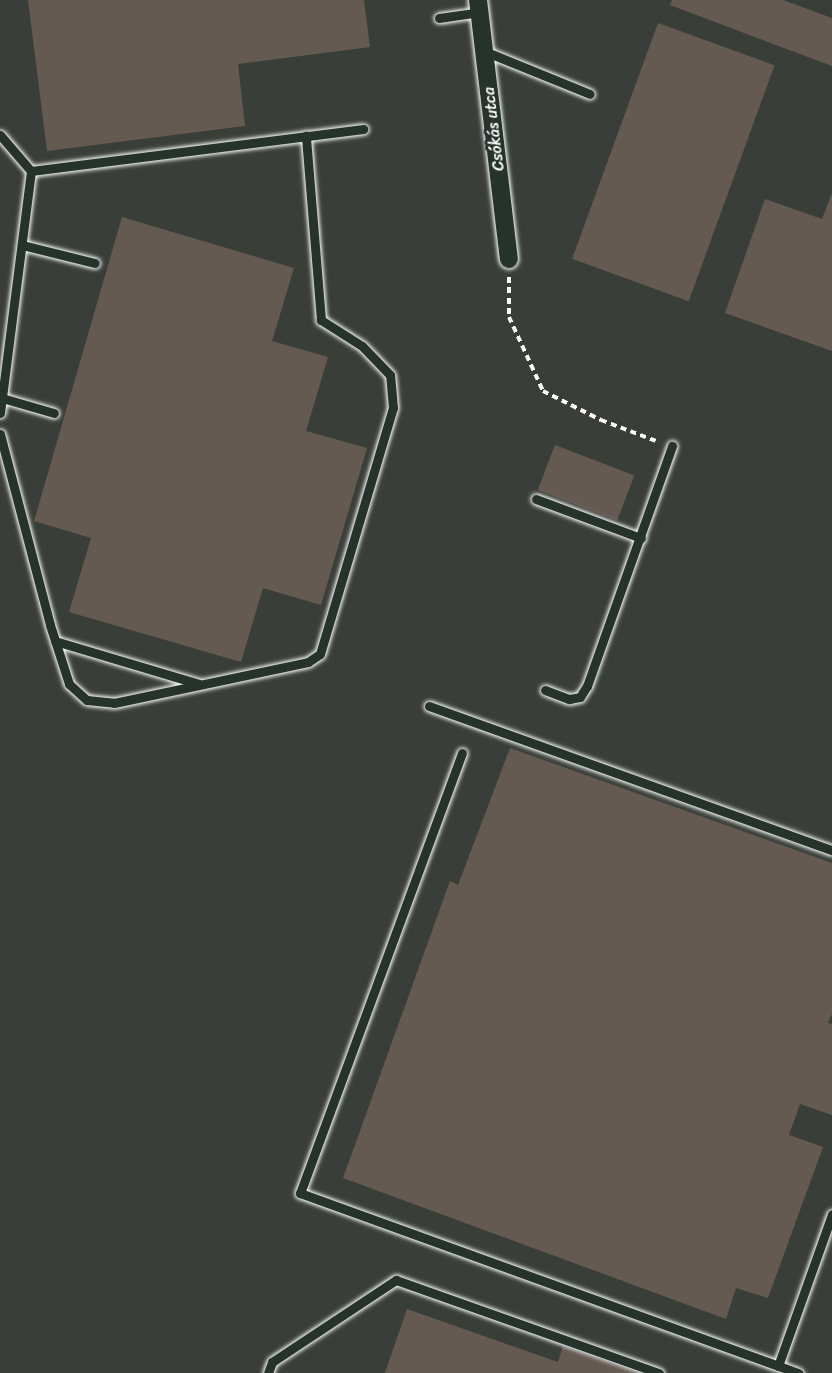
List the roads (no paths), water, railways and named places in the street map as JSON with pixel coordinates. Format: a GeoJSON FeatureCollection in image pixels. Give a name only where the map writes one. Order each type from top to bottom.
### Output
{"type":"FeatureCollection","features":[{"type":"Feature","properties":{"kind":"street","name":"Csókás utca"},"geometry":{"type":"LineString","coordinates":[[479,6],[509,259]]}},
{"type":"Feature","properties":{"kind":"lane"},"geometry":{"type":"LineString","coordinates":[[439,18],[479,6]]}},
{"type":"Feature","properties":{"kind":"lane"},"geometry":{"type":"LineString","coordinates":[[484,51],[590,94]]}},
{"type":"Feature","properties":{"kind":"lane"},"geometry":{"type":"LineString","coordinates":[[31,171],[363,129]]}},
{"type":"Feature","properties":{"kind":"lane"},"geometry":{"type":"LineString","coordinates":[[0,135],[31,171],[0,413]]}},
{"type":"Feature","properties":{"kind":"lane"},"geometry":{"type":"LineString","coordinates":[[0,434],[69,684],[87,700],[114,703],[308,662],[320,654],[393,408],[390,375],[362,346],[321,320],[306,136]]}},
{"type":"Feature","properties":{"kind":"lane"},"geometry":{"type":"LineString","coordinates":[[22,245],[95,263]]}},
{"type":"Feature","properties":{"kind":"lane"},"geometry":{"type":"LineString","coordinates":[[2,398],[54,413]]}},
{"type":"Feature","properties":{"kind":"lane"},"geometry":{"type":"LineString","coordinates":[[544,690],[569,699],[580,698],[641,538],[672,446]]}},
{"type":"Feature","properties":{"kind":"lane"},"geometry":{"type":"LineString","coordinates":[[536,499],[641,538]]}},
{"type":"Feature","properties":{"kind":"lane"},"geometry":{"type":"LineString","coordinates":[[55,640],[201,684]]}},
{"type":"Feature","properties":{"kind":"lane"},"geometry":{"type":"LineString","coordinates":[[429,705],[832,850]]}},
{"type":"Feature","properties":{"kind":"lane"},"geometry":{"type":"LineString","coordinates":[[462,753],[300,1193],[798,1373]]}},
{"type":"Feature","properties":{"kind":"lane"},"geometry":{"type":"LineString","coordinates":[[778,1366],[832,1214]]}},
{"type":"Feature","properties":{"kind":"lane"},"geometry":{"type":"LineString","coordinates":[[268,1373],[272,1362],[396,1280],[659,1373]]}}]}
